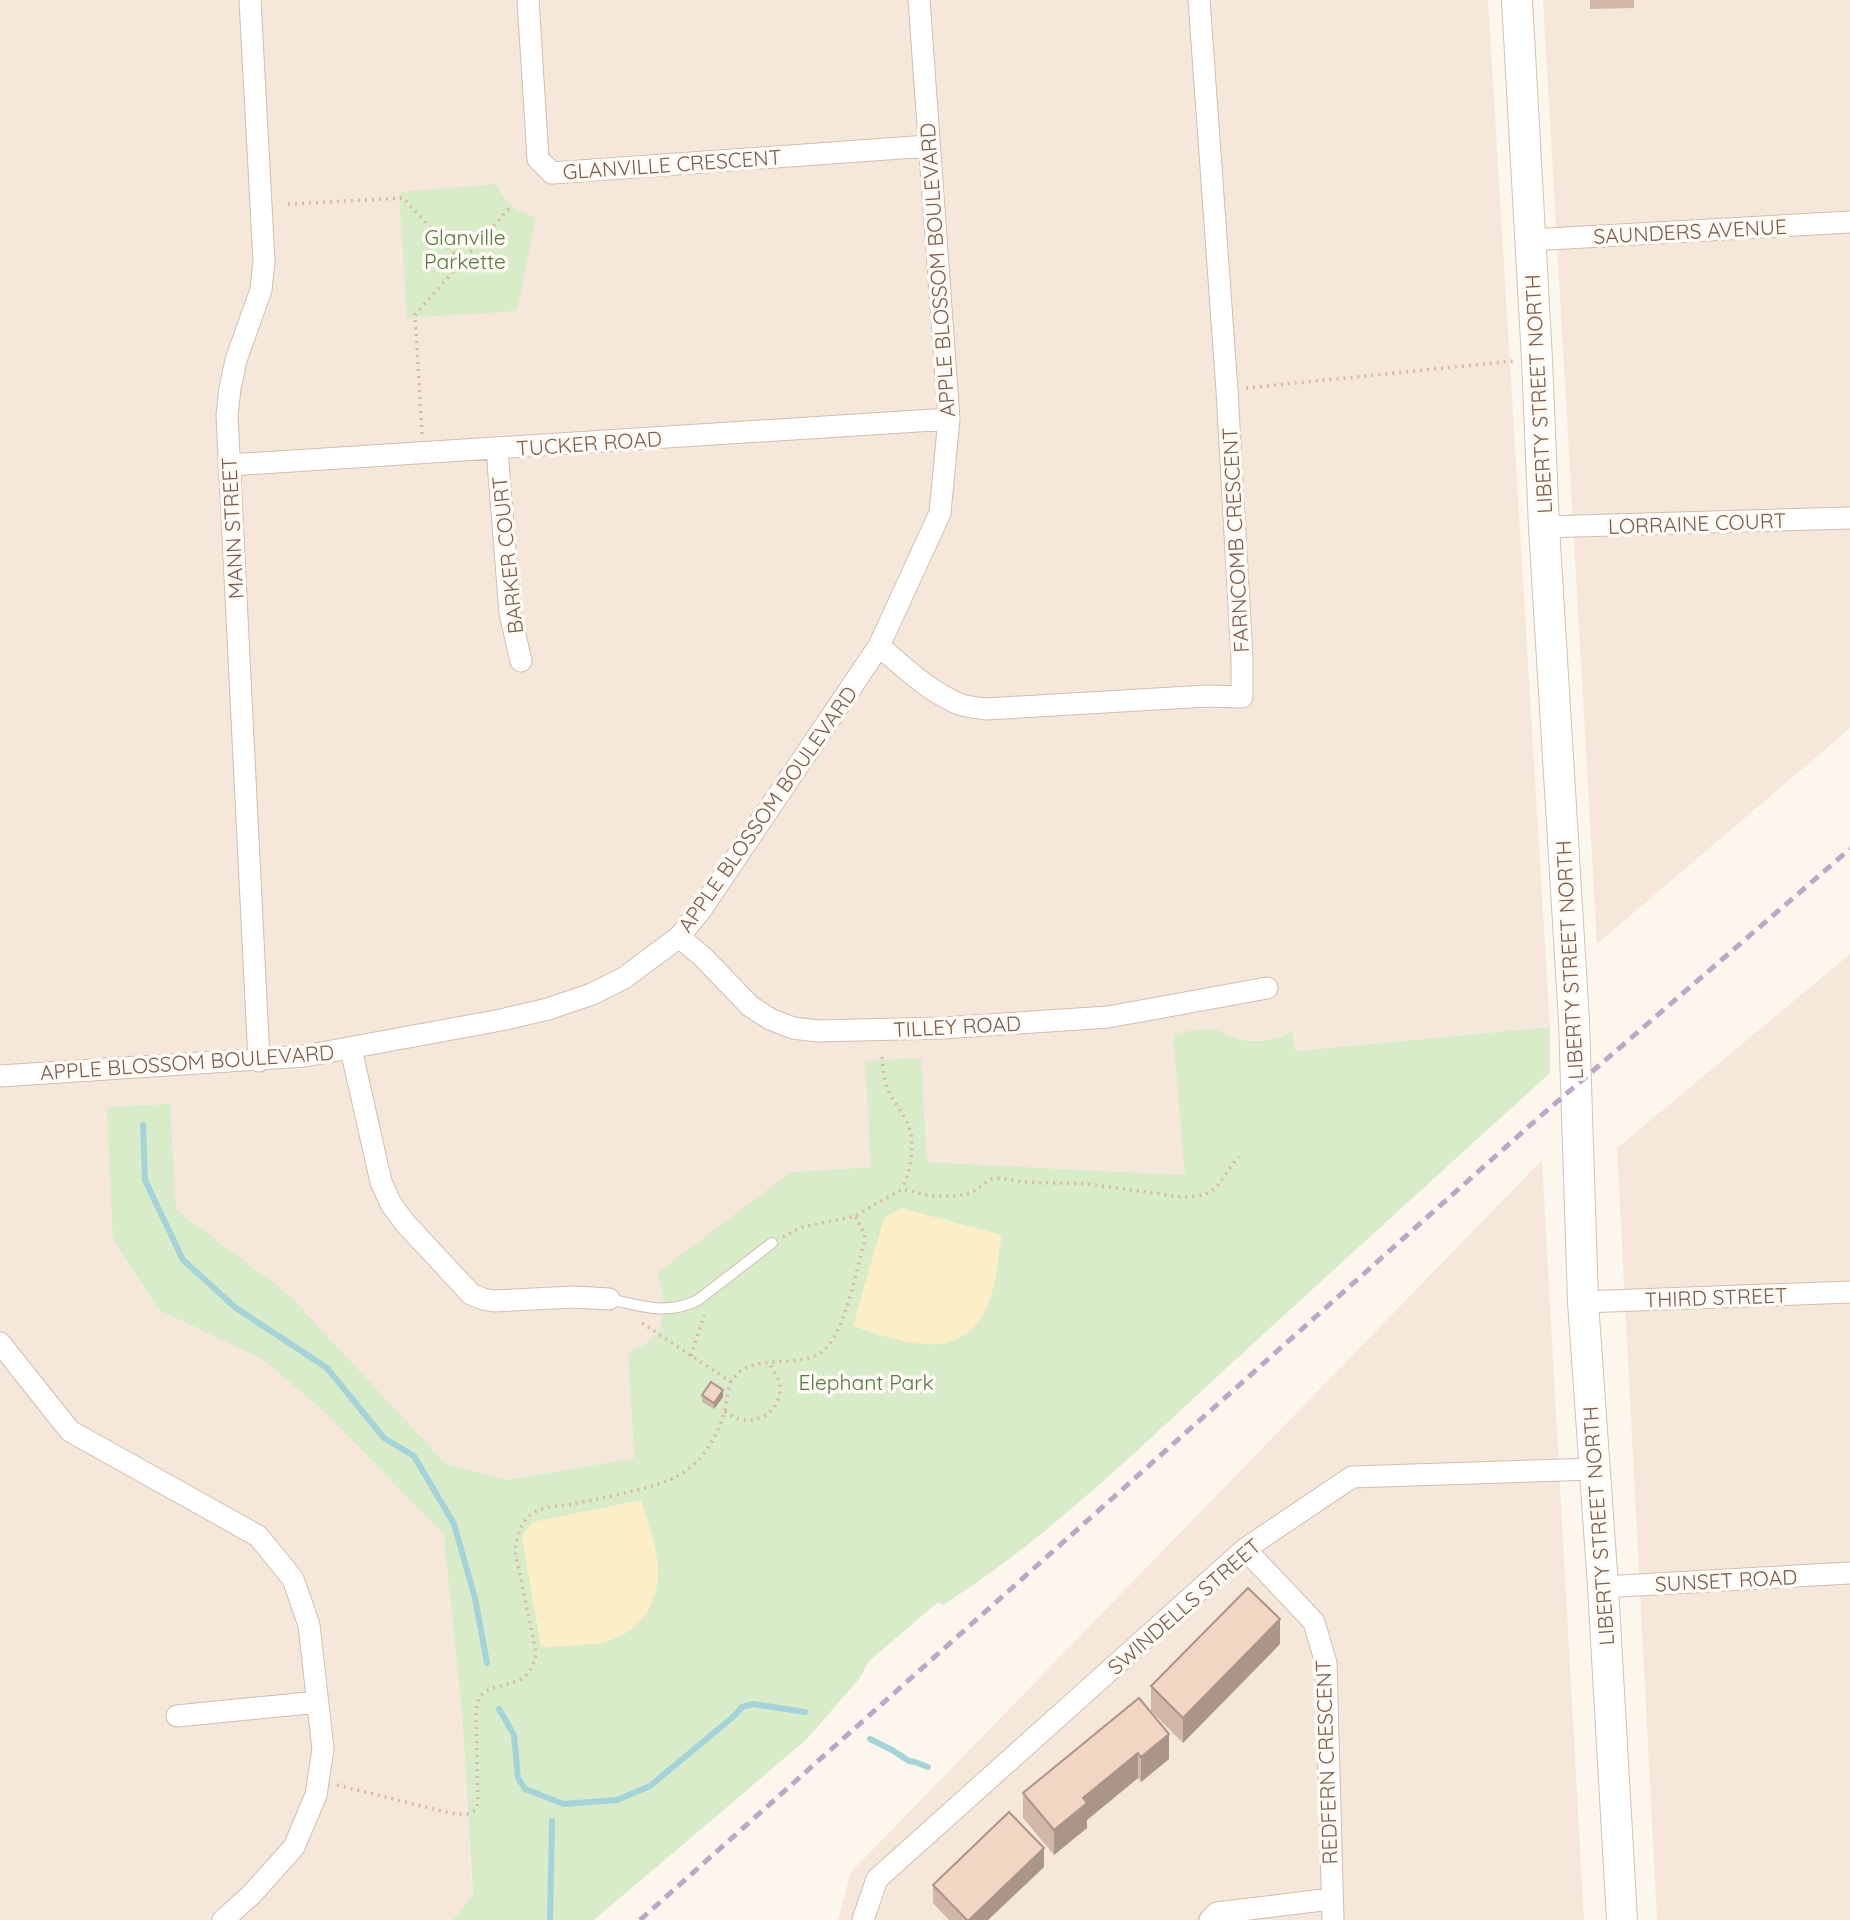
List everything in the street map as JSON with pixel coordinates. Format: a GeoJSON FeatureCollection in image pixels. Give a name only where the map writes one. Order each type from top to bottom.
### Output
{"type":"FeatureCollection","features":[{"type":"Feature","properties":{"kind":"main road","name":"LIBERTY STREET NORTH"},"geometry":{"type":"LineString","coordinates":[[1517,0],[1544,527],[1574,1021],[1583,1302],[1622,1920]]}},
{"type":"Feature","properties":{"kind":"street","name":"MANN STREET"},"geometry":{"type":"LineString","coordinates":[[250,0],[264,261],[261,290],[236,360],[227,415],[259,1061]]}},
{"type":"Feature","properties":{"kind":"street","name":"GLANVILLE CRESCENT"},"geometry":{"type":"LineString","coordinates":[[528,0],[538,159],[552,173],[928,146]]}},
{"type":"Feature","properties":{"kind":"street","name":"APPLE BLOSSOM BOULEVARD"},"geometry":{"type":"LineString","coordinates":[[0,1076],[305,1056],[501,1020],[548,1009],[592,994],[624,978],[679,937],[700,911],[879,646],[940,513],[950,419],[919,0]]}},
{"type":"Feature","properties":{"kind":"street","name":"FARNCOMB CRESCENT"},"geometry":{"type":"LineString","coordinates":[[879,646],[922,683],[941,695],[961,705],[986,709],[1207,696],[1242,697],[1227,390],[1199,0]]}},
{"type":"Feature","properties":{"kind":"street","name":"SAUNDERS AVENUE"},"geometry":{"type":"LineString","coordinates":[[1531,240],[1850,222]]}},
{"type":"Feature","properties":{"kind":"street","name":"TUCKER ROAD"},"geometry":{"type":"LineString","coordinates":[[229,465],[950,419]]}},
{"type":"Feature","properties":{"kind":"street","name":"BARKER COURT"},"geometry":{"type":"LineString","coordinates":[[497,449],[510,613],[521,661]]}},
{"type":"Feature","properties":{"kind":"street","name":"LORRAINE COURT"},"geometry":{"type":"LineString","coordinates":[[1544,527],[1850,518]]}},
{"type":"Feature","properties":{"kind":"street","name":"TILLEY ROAD"},"geometry":{"type":"LineString","coordinates":[[679,937],[703,957],[750,1006],[782,1024],[817,1031],[943,1028],[1108,1017],[1267,988]]}},
{"type":"Feature","properties":{"kind":"street"},"geometry":{"type":"LineString","coordinates":[[351,1049],[380,1182],[405,1223],[471,1294],[494,1301],[574,1297],[609,1299]]}},
{"type":"Feature","properties":{"kind":"street","name":"THIRD STREET"},"geometry":{"type":"LineString","coordinates":[[1583,1302],[1850,1292]]}},
{"type":"Feature","properties":{"kind":"street"},"geometry":{"type":"LineString","coordinates":[[0,1343],[70,1431],[258,1536],[293,1579],[309,1625],[318,1702],[323,1749],[316,1795],[294,1847],[251,1895],[223,1920]]}},
{"type":"Feature","properties":{"kind":"street","name":"SWINDELLS STREET"},"geometry":{"type":"LineString","coordinates":[[863,1920],[877,1879],[1245,1549],[1352,1477],[1594,1469]]}},
{"type":"Feature","properties":{"kind":"street","name":"REDFERN CRESCENT"},"geometry":{"type":"LineString","coordinates":[[1245,1549],[1314,1622],[1326,1662],[1332,1910]]}},
{"type":"Feature","properties":{"kind":"street","name":"SUNSET ROAD"},"geometry":{"type":"LineString","coordinates":[[1603,1587],[1850,1573]]}},
{"type":"Feature","properties":{"kind":"street"},"geometry":{"type":"LineString","coordinates":[[177,1716],[318,1702]]}},
{"type":"Feature","properties":{"kind":"street"},"geometry":{"type":"LineString","coordinates":[[1210,1920],[1217,1913],[1332,1910]]}},
{"type":"Feature","properties":{"kind":"lane"},"geometry":{"type":"LineString","coordinates":[[609,1299],[651,1308],[673,1310],[684,1307],[698,1300],[772,1243]]}},
{"type":"Feature","properties":{"kind":"path"},"geometry":{"type":"LineString","coordinates":[[288,204],[403,198],[462,262]]}},
{"type":"Feature","properties":{"kind":"path"},"geometry":{"type":"LineString","coordinates":[[424,453],[415,315],[512,205]]}},
{"type":"Feature","properties":{"kind":"path"},"geometry":{"type":"LineString","coordinates":[[1227,390],[1537,360]]}},
{"type":"Feature","properties":{"kind":"path"},"geometry":{"type":"LineString","coordinates":[[772,1243],[799,1228],[855,1216],[902,1189],[911,1164],[910,1135],[908,1125],[888,1090],[882,1057]]}},
{"type":"Feature","properties":{"kind":"path"},"geometry":{"type":"LineString","coordinates":[[902,1189],[930,1196],[958,1196],[971,1193],[991,1179],[1000,1178],[1024,1182],[1088,1184],[1198,1197],[1209,1194],[1216,1188],[1239,1157]]}},
{"type":"Feature","properties":{"kind":"path"},"geometry":{"type":"LineString","coordinates":[[318,1780],[461,1815],[474,1812],[478,1808],[478,1700],[484,1693],[526,1677],[534,1667],[536,1653],[515,1551],[520,1529],[536,1511],[666,1482],[689,1471],[705,1454],[714,1439],[731,1381],[739,1373],[749,1366],[816,1356],[826,1348],[841,1323],[864,1243],[865,1234],[855,1216]]}},
{"type":"Feature","properties":{"kind":"path"},"geometry":{"type":"LineString","coordinates":[[691,1356],[714,1286]]}},
{"type":"Feature","properties":{"kind":"path"},"geometry":{"type":"LineString","coordinates":[[642,1323],[731,1381]]}},
{"type":"Feature","properties":{"kind":"path"},"geometry":{"type":"LineString","coordinates":[[724,1412],[731,1418],[746,1421],[755,1420],[771,1412],[776,1406],[780,1384],[769,1363]]}},
{"type":"Feature","properties":{"kind":"shaded area"},"geometry":{"type":"Polygon","coordinates":[[[0,0],[1488,0],[1550,1027],[1294,1051],[1292,1031],[1276,1038],[1254,1041],[1234,1038],[1217,1030],[1173,1034],[1186,1175],[927,1162],[921,1058],[871,1167],[791,1172],[662,1286],[665,1315],[660,1328],[641,1348],[628,1352],[634,1458],[506,1480],[444,1540],[462,1712],[474,1920],[0,1920],[0,0]]]}},
{"type":"Feature","properties":{"kind":"shaded area"},"geometry":{"type":"Polygon","coordinates":[[[1543,0],[1850,0],[1850,728],[1597,944],[1543,0]]]}},
{"type":"Feature","properties":{"kind":"shaded area"},"geometry":{"type":"Polygon","coordinates":[[[1850,954],[1850,1920],[1657,1920],[1617,1148],[1850,954]]]}},
{"type":"Feature","properties":{"kind":"shaded area"},"geometry":{"type":"Polygon","coordinates":[[[1542,1160],[1584,1920],[838,1920],[851,1872],[1542,1160]]]}},
{"type":"Feature","properties":{"kind":"green space","name":"Glanville Parkette"},"geometry":{"type":"Polygon","coordinates":[[[496,184],[512,206],[536,217],[517,311],[407,318],[399,192],[496,184]]]}},
{"type":"Feature","properties":{"kind":"green space","name":"Elephant Park"},"geometry":{"type":"Polygon","coordinates":[[[1550,1027],[1550,1073],[1086,1496],[980,1580],[943,1605],[938,1602],[869,1661],[859,1679],[806,1740],[594,1920],[453,1920],[473,1895],[462,1712],[444,1540],[446,1537],[327,1414],[264,1360],[159,1310],[113,1240],[107,1107],[170,1104],[176,1210],[288,1294],[445,1463],[506,1480],[634,1458],[628,1352],[651,1339],[662,1321],[663,1299],[657,1273],[791,1172],[871,1167],[865,1061],[921,1058],[927,1162],[1185,1175],[1173,1034],[1212,1029],[1240,1039],[1255,1041],[1279,1037],[1292,1031],[1295,1051],[1550,1027]]]}},
{"type":"Feature","properties":{"kind":"sand"},"geometry":{"type":"Polygon","coordinates":[[[901,1208],[1002,1235],[990,1299],[979,1320],[965,1334],[949,1342],[912,1343],[853,1326],[884,1218],[901,1208]]]}},
{"type":"Feature","properties":{"kind":"sand"},"geometry":{"type":"Polygon","coordinates":[[[641,1500],[655,1546],[658,1575],[651,1605],[642,1619],[629,1631],[607,1642],[541,1647],[522,1537],[532,1522],[641,1500]]]}},
{"type":"Feature","properties":{"kind":"building"},"geometry":{"type":"Polygon","coordinates":[[[711,1382],[723,1390],[714,1403],[702,1395],[711,1382]]]}},
{"type":"Feature","properties":{"kind":"building"},"geometry":{"type":"Polygon","coordinates":[[[1248,1588],[1280,1619],[1183,1718],[1151,1686],[1248,1588]]]}},
{"type":"Feature","properties":{"kind":"building"},"geometry":{"type":"Polygon","coordinates":[[[1139,1698],[1169,1734],[1141,1757],[1138,1753],[1083,1798],[1087,1803],[1054,1830],[1023,1793],[1139,1698]]]}},
{"type":"Feature","properties":{"kind":"building"},"geometry":{"type":"Polygon","coordinates":[[[1009,1812],[1044,1848],[967,1920],[933,1885],[1009,1812]]]}},
{"type":"Feature","properties":{"kind":"waterway"},"geometry":{"type":"LineString","coordinates":[[143,1125],[145,1180],[183,1260],[236,1308],[327,1368],[384,1438],[414,1456],[454,1524],[475,1598],[487,1663]]}},
{"type":"Feature","properties":{"kind":"waterway"},"geometry":{"type":"LineString","coordinates":[[499,1709],[514,1735],[518,1778],[525,1789],[564,1804],[617,1800],[650,1786],[742,1707],[753,1704],[805,1712]]}},
{"type":"Feature","properties":{"kind":"waterway"},"geometry":{"type":"LineString","coordinates":[[870,1739],[909,1761],[928,1767]]}},
{"type":"Feature","properties":{"kind":"waterway"},"geometry":{"type":"LineString","coordinates":[[550,1920],[552,1821]]}},
{"type":"Feature","properties":{"kind":"railway"},"geometry":{"type":"LineString","coordinates":[[640,1920],[1536,1120],[1850,849]]}}]}
